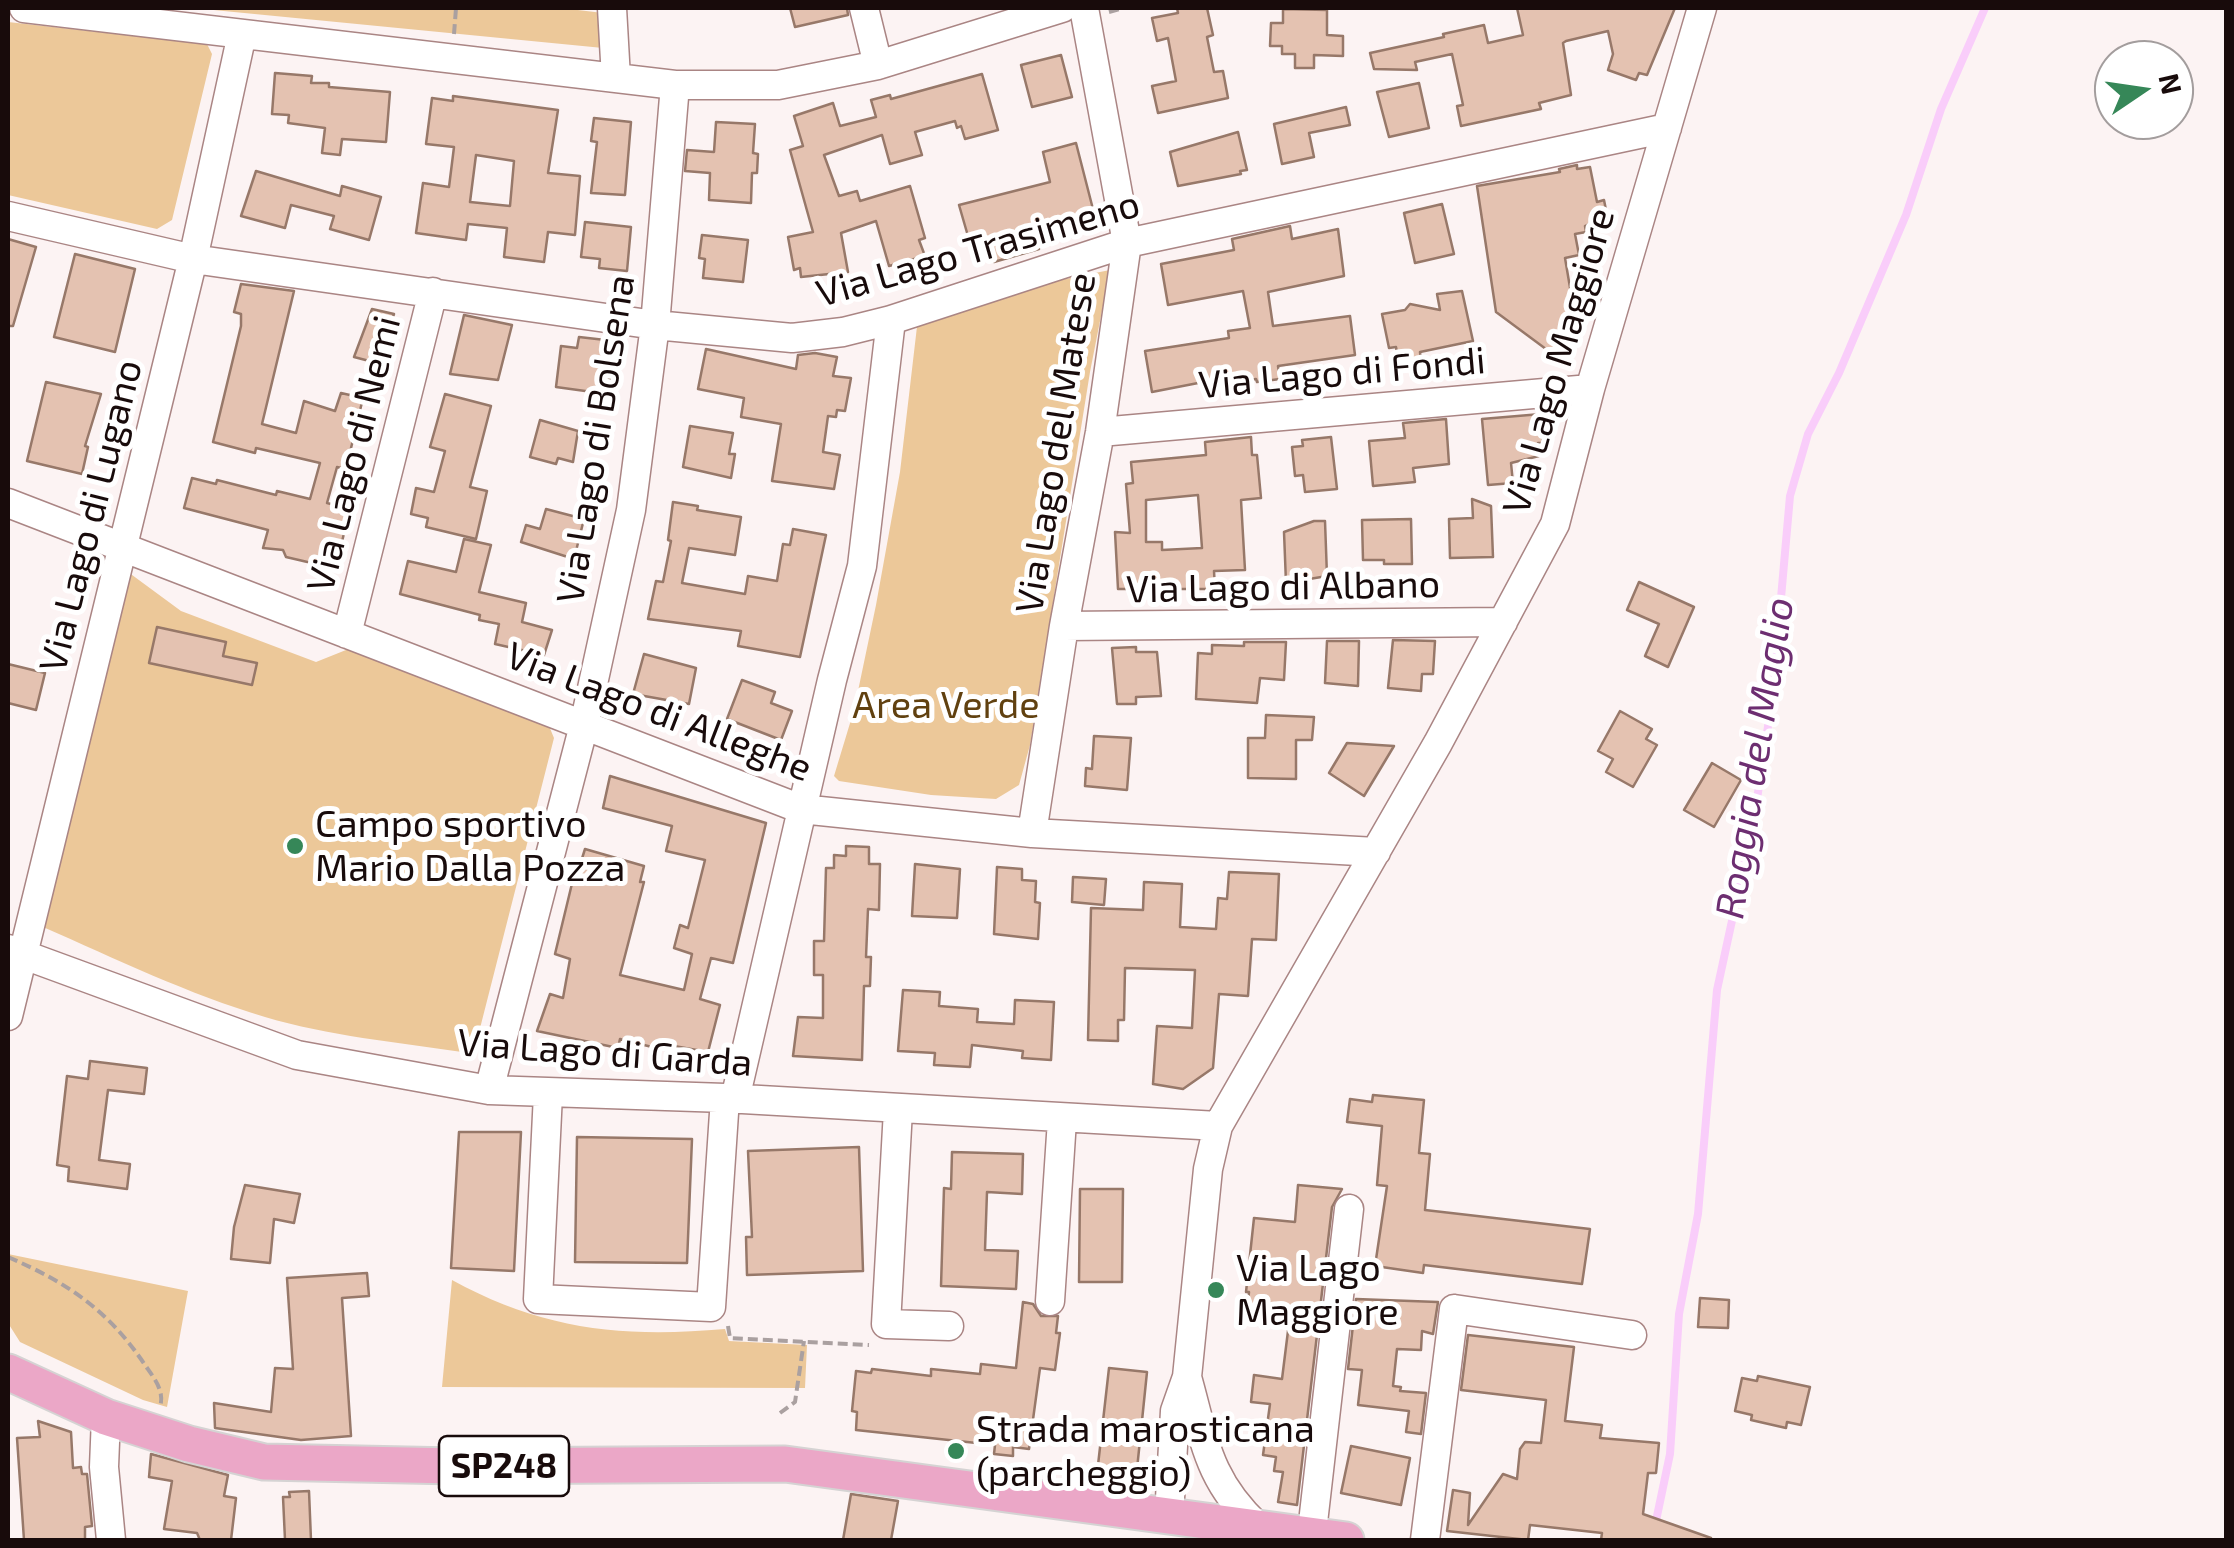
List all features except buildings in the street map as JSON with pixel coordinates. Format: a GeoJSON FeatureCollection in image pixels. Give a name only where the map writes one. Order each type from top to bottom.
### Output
{"type":"FeatureCollection","features":[{"type":"Feature","properties":{"kind":"main road","name":"SP248"},"geometry":{"type":"LineString","coordinates":[[8,1372],[106,1417],[264,1462],[455,1466],[785,1464],[1323,1539]]}},
{"type":"Feature","properties":{"kind":"street"},"geometry":{"type":"LineString","coordinates":[[24,8],[110,12],[242,34],[675,85],[778,85],[878,65],[1062,8]]}},
{"type":"Feature","properties":{"kind":"street"},"geometry":{"type":"LineString","coordinates":[[612,8],[616,78]]}},
{"type":"Feature","properties":{"kind":"street"},"geometry":{"type":"LineString","coordinates":[[864,8],[878,65]]}},
{"type":"Feature","properties":{"kind":"street","name":"Via Lago Maggiore"},"geometry":{"type":"LineString","coordinates":[[1169,1516],[1175,1411],[1187,1377],[1208,1168],[1218,1126],[1376,852],[1555,524],[1590,389],[1702,8]]}},
{"type":"Feature","properties":{"kind":"street","name":"Via Lago del Matese"},"geometry":{"type":"LineString","coordinates":[[1032,833],[1064,626],[1100,432],[1127,243],[1093,11]]}},
{"type":"Feature","properties":{"kind":"street","name":"Via Lago di Lugano"},"geometry":{"type":"LineString","coordinates":[[8,1016],[15,952],[193,259],[242,34]]}},
{"type":"Feature","properties":{"kind":"street","name":"Via Lago di Bolsena"},"geometry":{"type":"LineString","coordinates":[[489,1090],[584,725],[631,510],[655,325],[675,85]]}},
{"type":"Feature","properties":{"kind":"street","name":"Via Lago Trasimeno"},"geometry":{"type":"LineString","coordinates":[[8,216],[193,259],[655,325],[792,338],[843,332],[891,320],[1127,243],[1667,128]]}},
{"type":"Feature","properties":{"kind":"street","name":"Via Lago di Nemi"},"geometry":{"type":"LineString","coordinates":[[347,634],[434,292]]}},
{"type":"Feature","properties":{"kind":"street"},"geometry":{"type":"LineString","coordinates":[[548,1094],[538,1299],[711,1308],[730,1098],[862,566],[891,320]]}},
{"type":"Feature","properties":{"kind":"street","name":"Via Lago di Fondi"},"geometry":{"type":"LineString","coordinates":[[1100,432],[1590,389]]}},
{"type":"Feature","properties":{"kind":"street","name":"Via Lago di Alleghe"},"geometry":{"type":"LineString","coordinates":[[8,503],[801,809],[1032,833],[1376,852]]}},
{"type":"Feature","properties":{"kind":"street","name":"Via Lago di Albano"},"geometry":{"type":"LineString","coordinates":[[1064,626],[1502,622]]}},
{"type":"Feature","properties":{"kind":"street","name":"Via Lago di Garda"},"geometry":{"type":"LineString","coordinates":[[15,952],[296,1055],[489,1090],[730,1098],[1218,1126]]}},
{"type":"Feature","properties":{"kind":"street"},"geometry":{"type":"LineString","coordinates":[[898,1110],[886,1324],[949,1326]]}},
{"type":"Feature","properties":{"kind":"street"},"geometry":{"type":"LineString","coordinates":[[1050,1300],[1062,1120]]}},
{"type":"Feature","properties":{"kind":"street"},"geometry":{"type":"LineString","coordinates":[[1323,1539],[1348,1209]]}},
{"type":"Feature","properties":{"kind":"street"},"geometry":{"type":"LineString","coordinates":[[1425,1540],[1454,1309],[1632,1335]]}},
{"type":"Feature","properties":{"kind":"street","name":"Via Lago Maggiore"},"geometry":{"type":"LineString","coordinates":[[1187,1377],[1209,1461],[1226,1494],[1258,1527]]}},
{"type":"Feature","properties":{"kind":"street"},"geometry":{"type":"LineString","coordinates":[[106,1417],[104,1467],[111,1540]]}},
{"type":"Feature","properties":{"kind":"path"},"geometry":{"type":"LineString","coordinates":[[1093,11],[1124,8]]}},
{"type":"Feature","properties":{"kind":"path"},"geometry":{"type":"LineString","coordinates":[[8,1257],[48,1275],[112,1320],[158,1383],[162,1398],[151,1432]]}},
{"type":"Feature","properties":{"kind":"path"},"geometry":{"type":"LineString","coordinates":[[727,1324],[730,1338],[875,1345],[886,1324]]}},
{"type":"Feature","properties":{"kind":"path"},"geometry":{"type":"LineString","coordinates":[[780,1413],[795,1402],[804,1342]]}},
{"type":"Feature","properties":{"kind":"green space"},"geometry":{"type":"Polygon","coordinates":[[[193,8],[561,8],[603,13],[603,48],[193,8]]]}},
{"type":"Feature","properties":{"kind":"green space"},"geometry":{"type":"Polygon","coordinates":[[[8,22],[207,44],[212,54],[172,220],[157,229],[8,195],[8,22]]]}},
{"type":"Feature","properties":{"kind":"green space","name":"Area Verde"},"geometry":{"type":"Polygon","coordinates":[[[1110,270],[1030,745],[1019,785],[996,799],[931,795],[839,781],[834,776],[854,710],[900,472],[918,318],[970,298],[1110,270]]]}},
{"type":"Feature","properties":{"kind":"green space"},"geometry":{"type":"Polygon","coordinates":[[[128,572],[181,611],[316,662],[351,648],[549,726],[554,738],[476,1044],[462,1052],[289,1024],[180,987],[43,927],[128,572]]]}},
{"type":"Feature","properties":{"kind":"green space"},"geometry":{"type":"Polygon","coordinates":[[[8,1254],[188,1291],[167,1407],[143,1400],[20,1342],[8,1323],[8,1254]]]}},
{"type":"Feature","properties":{"kind":"green space"},"geometry":{"type":"Polygon","coordinates":[[[452,1280],[519,1310],[584,1327],[652,1332],[725,1329],[729,1341],[807,1345],[805,1388],[442,1387],[452,1280]]]}},
{"type":"Feature","properties":{"kind":"waterway","name":"Roggia del Maglio"},"geometry":{"type":"LineString","coordinates":[[1652,1540],[1670,1454],[1679,1314],[1698,1214],[1717,990],[1754,819],[1772,700],[1790,496],[1808,434],[1839,373],[1906,215],[1941,109],[1985,8]]}},
{"type":"Feature","properties":{"kind":"place","name":"Campo sportivo Mario Dalla Pozza"},"geometry":{"type":"Point","coordinates":[295,846]}},
{"type":"Feature","properties":{"kind":"place","name":"Via Lago Maggiore"},"geometry":{"type":"Point","coordinates":[1216,1290]}},
{"type":"Feature","properties":{"kind":"place","name":"Strada marosticana (parcheggio)"},"geometry":{"type":"Point","coordinates":[956,1451]}}]}
